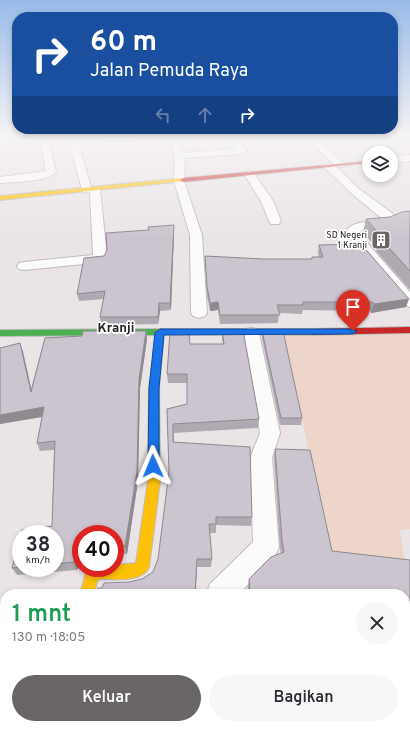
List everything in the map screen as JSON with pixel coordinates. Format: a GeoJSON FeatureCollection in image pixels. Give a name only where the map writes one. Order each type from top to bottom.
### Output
{"type":"FeatureCollection","features":[{"type":"Feature","properties":{"kind":"street"},"geometry":{"type":"LineString","coordinates":[[0,180],[44,175],[51,172],[51,170]]}},
{"type":"Feature","properties":{"kind":"street"},"geometry":{"type":"LineString","coordinates":[[24,266],[99,259],[91,189],[84,170]]}},
{"type":"Feature","properties":{"kind":"street"},"geometry":{"type":"LineString","coordinates":[[179,170],[179,181],[196,235],[199,313]]}},
{"type":"Feature","properties":{"kind":"street"},"geometry":{"type":"LineString","coordinates":[[0,198],[291,170]]}},
{"type":"Feature","properties":{"kind":"street"},"geometry":{"type":"LineString","coordinates":[[337,170],[355,191],[388,216],[393,222],[388,224],[359,227],[353,230],[364,247],[410,302]]}},
{"type":"Feature","properties":{"kind":"street"},"geometry":{"type":"LineString","coordinates":[[249,174],[268,201],[268,205],[275,221]]}},
{"type":"Feature","properties":{"kind":"street"},"geometry":{"type":"LineString","coordinates":[[0,333],[410,330]]}},
{"type":"Feature","properties":{"kind":"street"},"geometry":{"type":"LineString","coordinates":[[88,589],[91,578],[96,573],[137,571],[142,567],[154,481],[153,402],[160,332]]}},
{"type":"Feature","properties":{"kind":"street"},"geometry":{"type":"LineString","coordinates":[[225,589],[266,546],[261,458],[270,433],[251,332]]}},
{"type":"Feature","properties":{"kind":"shaded area"},"geometry":{"type":"Polygon","coordinates":[[[410,334],[410,529],[400,530],[405,566],[331,554],[284,336],[410,334]]]}},
{"type":"Feature","properties":{"kind":"building"},"geometry":{"type":"Polygon","coordinates":[[[410,211],[410,271],[380,238],[383,238],[366,219],[390,217],[402,212],[410,211]]]}},
{"type":"Feature","properties":{"kind":"building"},"geometry":{"type":"Polygon","coordinates":[[[174,225],[170,303],[159,303],[158,317],[100,317],[105,291],[77,294],[84,258],[104,256],[107,250],[106,233],[149,230],[148,227],[174,225]]]}},
{"type":"Feature","properties":{"kind":"building"},"geometry":{"type":"Polygon","coordinates":[[[361,244],[409,299],[374,304],[373,302],[303,302],[303,305],[277,305],[280,315],[220,315],[218,302],[210,303],[207,287],[205,256],[263,259],[312,259],[312,257],[323,257],[319,245],[361,244]]]}},
{"type":"Feature","properties":{"kind":"building"},"geometry":{"type":"Polygon","coordinates":[[[222,330],[243,330],[259,419],[173,424],[173,442],[250,447],[252,517],[216,517],[216,524],[209,524],[212,559],[197,559],[195,589],[98,589],[102,588],[104,583],[129,582],[142,579],[153,572],[158,559],[169,472],[167,409],[187,404],[187,374],[167,374],[170,332],[189,333],[190,344],[224,344],[222,330]]]}},
{"type":"Feature","properties":{"kind":"building"},"geometry":{"type":"Polygon","coordinates":[[[83,331],[146,331],[139,379],[137,472],[125,546],[124,525],[72,525],[72,562],[64,563],[64,525],[52,525],[55,441],[37,443],[44,407],[0,415],[0,348],[20,343],[31,392],[45,338],[82,336],[83,331]]]}},
{"type":"Feature","properties":{"kind":"building"},"geometry":{"type":"Polygon","coordinates":[[[262,331],[283,331],[302,418],[281,418],[262,331]]]}},
{"type":"Feature","properties":{"kind":"building"},"geometry":{"type":"Polygon","coordinates":[[[275,449],[310,450],[332,551],[410,560],[410,589],[250,589],[249,579],[271,557],[284,552],[275,449]]]}},
{"type":"Feature","properties":{"kind":"traffic: fast"},"geometry":{"type":"LineString","coordinates":[[0,333],[158,332]]}},
{"type":"Feature","properties":{"kind":"traffic: fast"},"geometry":{"type":"LineString","coordinates":[[154,468],[154,388],[160,332]]}},
{"type":"Feature","properties":{"kind":"traffic: slow"},"geometry":{"type":"LineString","coordinates":[[0,198],[183,180]]}},
{"type":"Feature","properties":{"kind":"traffic: slow"},"geometry":{"type":"LineString","coordinates":[[158,332],[311,332]]}},
{"type":"Feature","properties":{"kind":"traffic: slow"},"geometry":{"type":"LineString","coordinates":[[88,589],[91,578],[96,573],[137,571],[142,567],[154,481],[154,468]]}},
{"type":"Feature","properties":{"kind":"traffic: jam"},"geometry":{"type":"LineString","coordinates":[[183,180],[286,170]]}},
{"type":"Feature","properties":{"kind":"traffic: jam"},"geometry":{"type":"LineString","coordinates":[[311,332],[410,330]]}},
{"type":"Feature","properties":{"kind":"place","name":"SD Negeri 1 Kranji"},"geometry":{"type":"Point","coordinates":[381,240]}},
{"type":"Feature","properties":{"kind":"district","name":"Kranji"},"geometry":{"type":"Point","coordinates":[116,329]}},
{"type":"Feature","properties":{"kind":"route"},"geometry":{"type":"LineString","coordinates":[[153,466],[154,388],[160,332],[353,331]]}}]}
